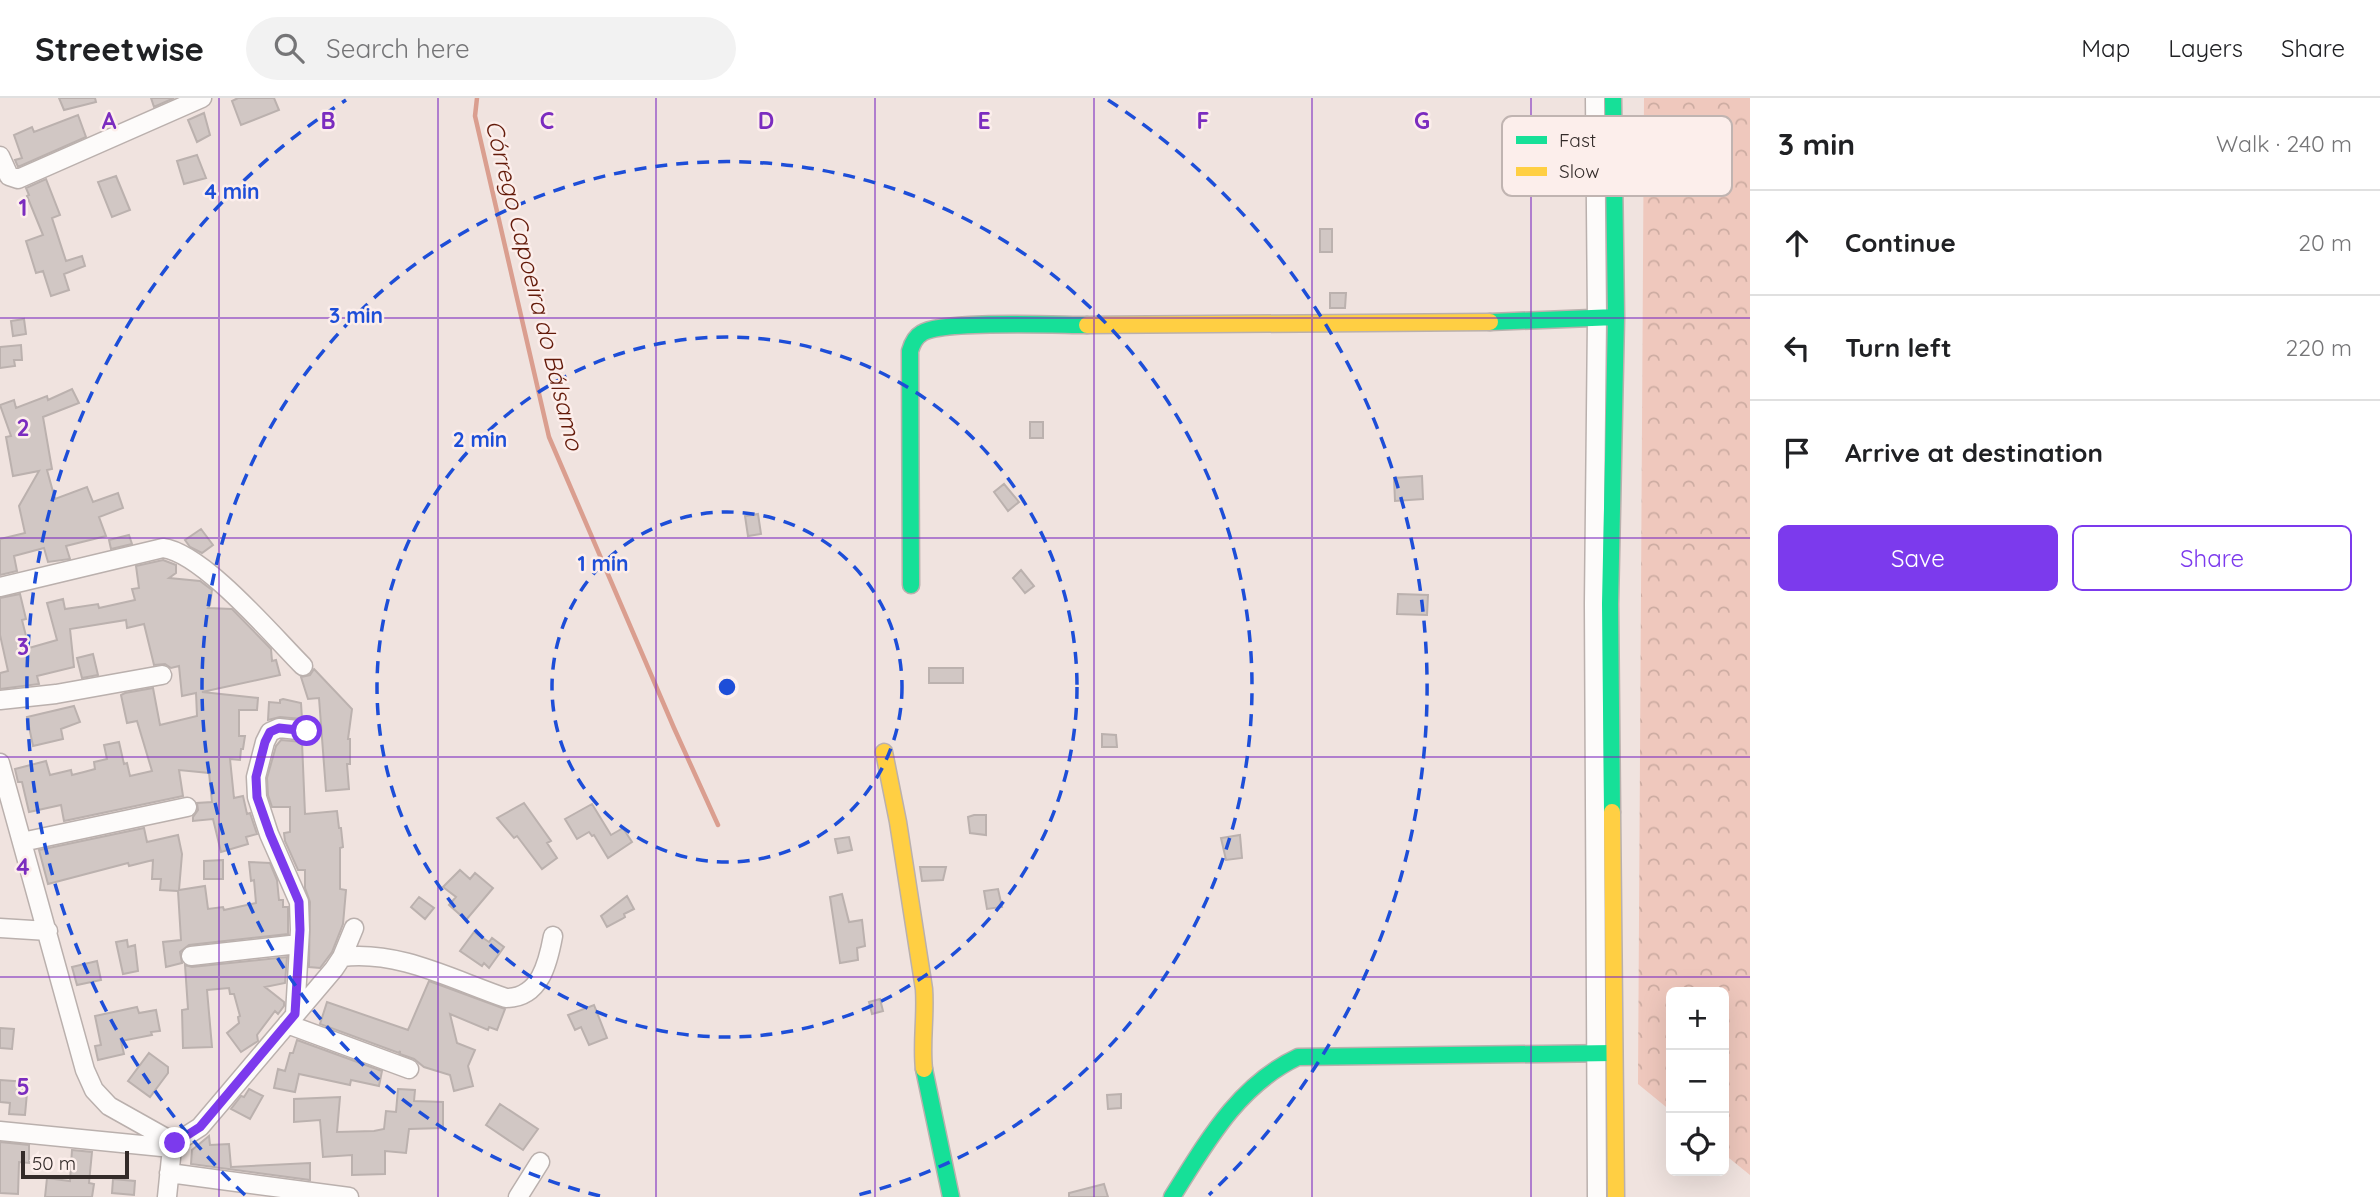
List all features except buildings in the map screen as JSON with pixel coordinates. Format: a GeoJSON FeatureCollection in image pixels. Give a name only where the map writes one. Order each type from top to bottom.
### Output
{"type":"FeatureCollection","features":[{"type":"Feature","properties":{"kind":"street"},"geometry":{"type":"LineString","coordinates":[[0,156],[9,176],[18,179],[202,98]]}},
{"type":"Feature","properties":{"kind":"street"},"geometry":{"type":"LineString","coordinates":[[1595,98],[1595,116]]}},
{"type":"Feature","properties":{"kind":"street"},"geometry":{"type":"LineString","coordinates":[[1613,98],[1613,116]]}},
{"type":"Feature","properties":{"kind":"street"},"geometry":{"type":"LineString","coordinates":[[1596,196],[1594,604],[1605,1053],[1616,1197]]}},
{"type":"Feature","properties":{"kind":"street"},"geometry":{"type":"LineString","coordinates":[[1597,1197],[1605,1053],[1616,317],[1614,196]]}},
{"type":"Feature","properties":{"kind":"street"},"geometry":{"type":"LineString","coordinates":[[911,584],[910,351],[916,338],[932,329],[990,325],[1498,322],[1616,317]]}},
{"type":"Feature","properties":{"kind":"street"},"geometry":{"type":"LineString","coordinates":[[0,587],[163,548],[172,549],[202,567],[224,586],[303,666]]}},
{"type":"Feature","properties":{"kind":"street"},"geometry":{"type":"LineString","coordinates":[[0,700],[56,694],[162,675]]}},
{"type":"Feature","properties":{"kind":"street"},"geometry":{"type":"LineString","coordinates":[[291,1019],[299,944],[299,902],[257,797],[256,777],[270,732],[279,728],[307,731]]}},
{"type":"Feature","properties":{"kind":"street"},"geometry":{"type":"LineString","coordinates":[[884,752],[898,822],[924,989],[924,1070],[951,1197]]}},
{"type":"Feature","properties":{"kind":"street"},"geometry":{"type":"LineString","coordinates":[[0,763],[85,1070],[94,1090],[108,1106],[173,1146]]}},
{"type":"Feature","properties":{"kind":"street"},"geometry":{"type":"LineString","coordinates":[[22,842],[187,807]]}},
{"type":"Feature","properties":{"kind":"street"},"geometry":{"type":"LineString","coordinates":[[0,928],[48,931]]}},
{"type":"Feature","properties":{"kind":"street"},"geometry":{"type":"LineString","coordinates":[[0,1131],[173,1146],[200,1127],[291,1019],[342,957],[354,928]]}},
{"type":"Feature","properties":{"kind":"street"},"geometry":{"type":"LineString","coordinates":[[342,957],[396,960],[495,995],[512,998],[526,993],[542,977],[553,936]]}},
{"type":"Feature","properties":{"kind":"street"},"geometry":{"type":"LineString","coordinates":[[191,956],[299,944]]}},
{"type":"Feature","properties":{"kind":"street"},"geometry":{"type":"LineString","coordinates":[[291,1019],[409,1069]]}},
{"type":"Feature","properties":{"kind":"street"},"geometry":{"type":"LineString","coordinates":[[1172,1197],[1198,1157],[1262,1077],[1286,1061],[1298,1057],[1605,1053]]}},
{"type":"Feature","properties":{"kind":"street"},"geometry":{"type":"LineString","coordinates":[[167,1197],[173,1146]]}},
{"type":"Feature","properties":{"kind":"street"},"geometry":{"type":"LineString","coordinates":[[518,1197],[540,1163]]}},
{"type":"Feature","properties":{"kind":"street"},"geometry":{"type":"LineString","coordinates":[[169,1173],[349,1197]]}},
{"type":"Feature","properties":{"kind":"green space"},"geometry":{"type":"Polygon","coordinates":[[[1644,98],[1750,98],[1750,1175],[1729,1158],[1729,987],[1666,987],[1666,1107],[1638,1084],[1643,196],[1732,196],[1732,116],[1644,116],[1644,98]]]}},
{"type":"Feature","properties":{"kind":"waterway","name":"Córrego Capoeira do Bálsamo"},"geometry":{"type":"LineString","coordinates":[[477,98],[475,116],[549,437],[718,825]]}},
{"type":"Feature","properties":{"kind":"traffic: fast"},"geometry":{"type":"LineString","coordinates":[[1613,98],[1613,116]]}},
{"type":"Feature","properties":{"kind":"traffic: fast"},"geometry":{"type":"LineString","coordinates":[[1612,812],[1610,604],[1616,317],[1614,196]]}},
{"type":"Feature","properties":{"kind":"traffic: fast"},"geometry":{"type":"LineString","coordinates":[[1490,322],[1616,317]]}},
{"type":"Feature","properties":{"kind":"traffic: fast"},"geometry":{"type":"LineString","coordinates":[[911,585],[910,351],[913,343],[922,333],[952,326],[1087,325]]}},
{"type":"Feature","properties":{"kind":"traffic: fast"},"geometry":{"type":"LineString","coordinates":[[1172,1197],[1211,1136],[1241,1099],[1258,1083],[1298,1057],[1614,1053]]}},
{"type":"Feature","properties":{"kind":"traffic: fast"},"geometry":{"type":"LineString","coordinates":[[924,1069],[951,1197]]}},
{"type":"Feature","properties":{"kind":"traffic: slow"},"geometry":{"type":"LineString","coordinates":[[1087,325],[1490,322]]}},
{"type":"Feature","properties":{"kind":"traffic: slow"},"geometry":{"type":"LineString","coordinates":[[884,752],[898,822],[924,989],[924,1069]]}},
{"type":"Feature","properties":{"kind":"traffic: slow"},"geometry":{"type":"LineString","coordinates":[[1612,812],[1616,1197]]}},
{"type":"Feature","properties":{"kind":"route"},"geometry":{"type":"LineString","coordinates":[[175,1143],[200,1127],[295,1014],[299,902],[257,797],[256,777],[270,732],[279,728],[307,731]]}}]}
